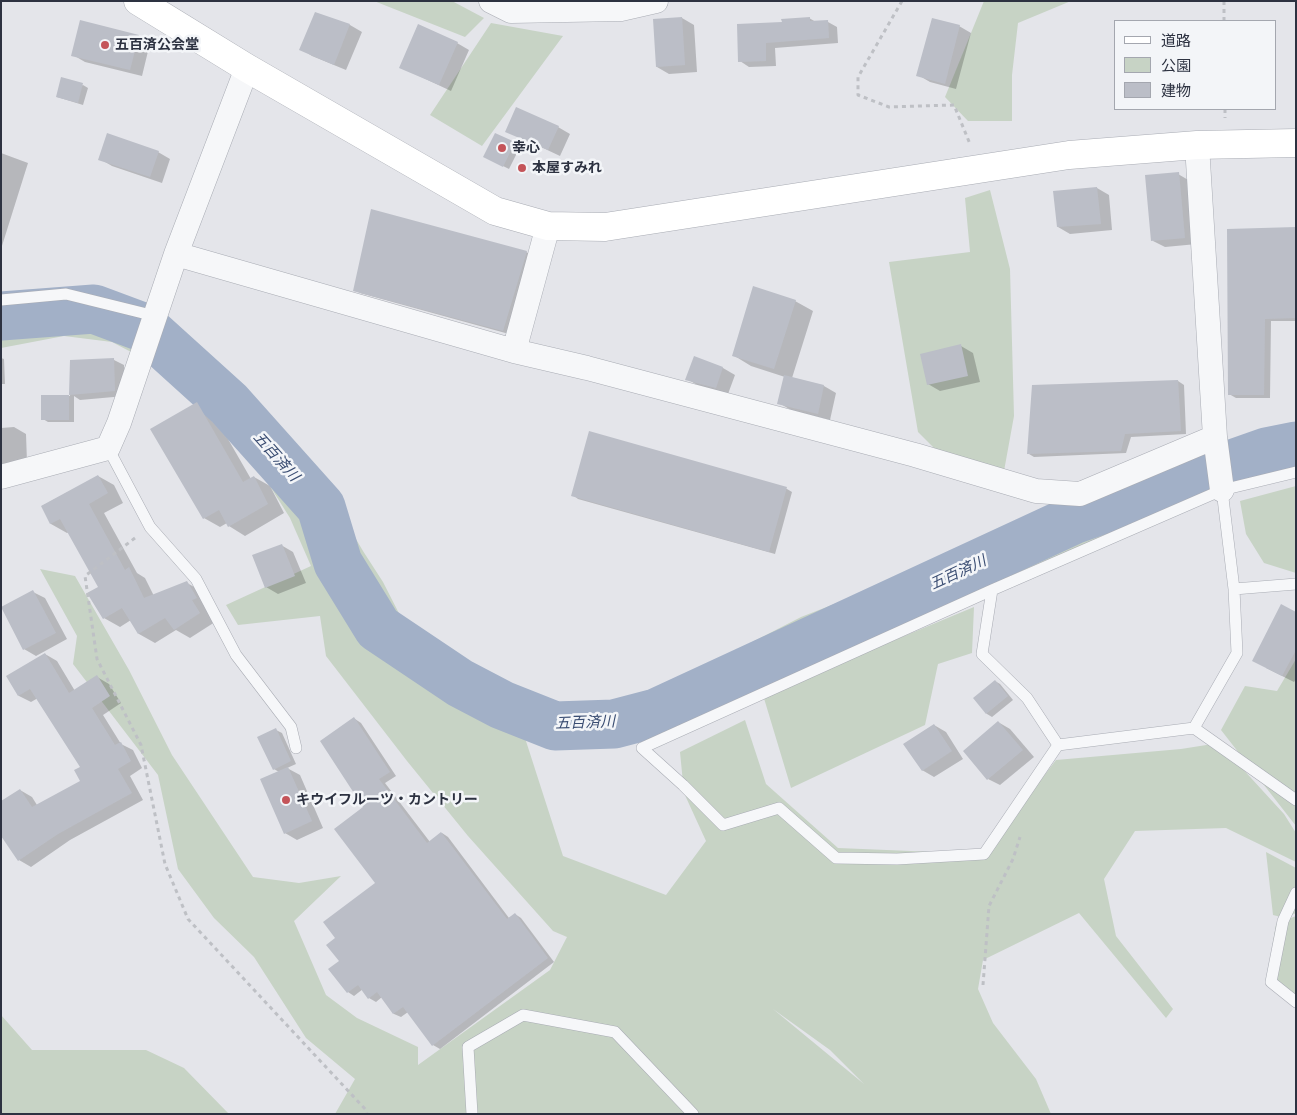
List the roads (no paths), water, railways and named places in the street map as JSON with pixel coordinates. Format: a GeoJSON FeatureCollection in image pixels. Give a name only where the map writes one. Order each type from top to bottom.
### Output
{"type":"FeatureCollection","features":[{"type":"Feature","properties":{"kind":"street"},"geometry":{"type":"LineString","coordinates":[[138,1],[247,68],[495,212],[548,226],[605,227],[1069,155],[1196,144],[1296,143]]}},
{"type":"Feature","properties":{"kind":"street"},"geometry":{"type":"LineString","coordinates":[[491,1],[511,11],[523,6],[621,10],[656,1]]}},
{"type":"Feature","properties":{"kind":"street"},"geometry":{"type":"LineString","coordinates":[[1,477],[108,448],[120,423],[176,254],[247,68]]}},
{"type":"Feature","properties":{"kind":"street"},"geometry":{"type":"LineString","coordinates":[[1196,144],[1215,437],[1222,490]]}},
{"type":"Feature","properties":{"kind":"street"},"geometry":{"type":"LineString","coordinates":[[514,351],[548,226]]}},
{"type":"Feature","properties":{"kind":"street"},"geometry":{"type":"LineString","coordinates":[[176,254],[514,351],[587,368],[915,455],[1036,491],[1080,494],[1215,437]]}},
{"type":"Feature","properties":{"kind":"lane"},"geometry":{"type":"LineString","coordinates":[[1,300],[66,294],[155,316]]}},
{"type":"Feature","properties":{"kind":"lane"},"geometry":{"type":"LineString","coordinates":[[108,448],[150,527],[196,579],[236,655],[291,727],[296,748]]}},
{"type":"Feature","properties":{"kind":"lane"},"geometry":{"type":"LineString","coordinates":[[1296,472],[1222,490],[992,590],[642,748],[723,825],[779,808],[836,858],[897,859],[984,854],[1058,745],[1194,728],[1296,800]]}},
{"type":"Feature","properties":{"kind":"lane"},"geometry":{"type":"LineString","coordinates":[[1194,728],[1237,654],[1234,589],[1222,490]]}},
{"type":"Feature","properties":{"kind":"lane"},"geometry":{"type":"LineString","coordinates":[[1234,589],[1296,584]]}},
{"type":"Feature","properties":{"kind":"lane"},"geometry":{"type":"LineString","coordinates":[[992,590],[982,654],[1027,698],[1058,745]]}},
{"type":"Feature","properties":{"kind":"lane"},"geometry":{"type":"LineString","coordinates":[[1296,893],[1284,921],[1272,982],[1296,1002]]}},
{"type":"Feature","properties":{"kind":"lane"},"geometry":{"type":"LineString","coordinates":[[472,1114],[468,1047],[523,1015],[615,1032],[693,1114]]}},
{"type":"Feature","properties":{"kind":"waterway","name":"五百済川"},"geometry":{"type":"LineString","coordinates":[[1,316],[94,309],[145,328],[229,404],[321,507],[338,563],[378,628],[460,683],[502,705],[555,726],[614,724],[656,713],[1073,520],[1266,452],[1296,446]]}},
{"type":"Feature","properties":{"kind":"place","name":"五百済公会堂"},"geometry":{"type":"Point","coordinates":[105,45]}},
{"type":"Feature","properties":{"kind":"place","name":"幸心"},"geometry":{"type":"Point","coordinates":[502,148]}},
{"type":"Feature","properties":{"kind":"place","name":"本屋すみれ"},"geometry":{"type":"Point","coordinates":[522,168]}},
{"type":"Feature","properties":{"kind":"place","name":"キウイフルーツ・カントリー"},"geometry":{"type":"Point","coordinates":[286,800]}}]}
